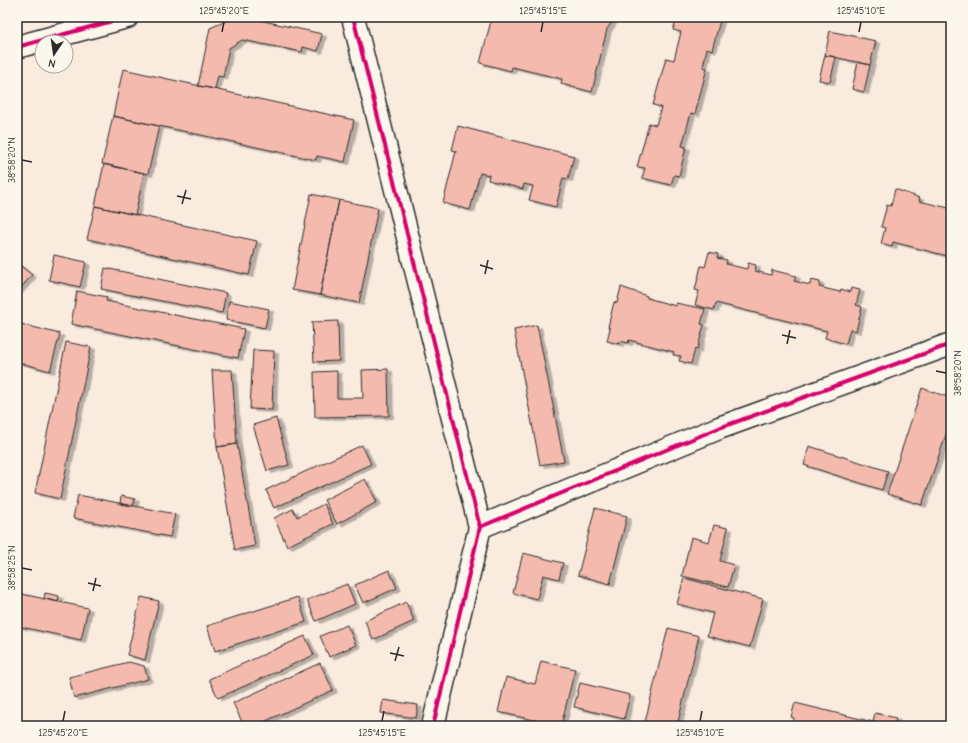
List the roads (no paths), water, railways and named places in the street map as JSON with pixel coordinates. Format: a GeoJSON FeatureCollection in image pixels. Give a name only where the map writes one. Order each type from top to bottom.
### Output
{"type":"FeatureCollection","features":[{"type":"Feature","properties":{"kind":"street"},"geometry":{"type":"LineString","coordinates":[[17,47],[127,17]]}},
{"type":"Feature","properties":{"kind":"street"},"geometry":{"type":"LineString","coordinates":[[353,17],[480,527],[433,726]]}},
{"type":"Feature","properties":{"kind":"street"},"geometry":{"type":"LineString","coordinates":[[480,527],[719,428],[951,344]]}}]}
